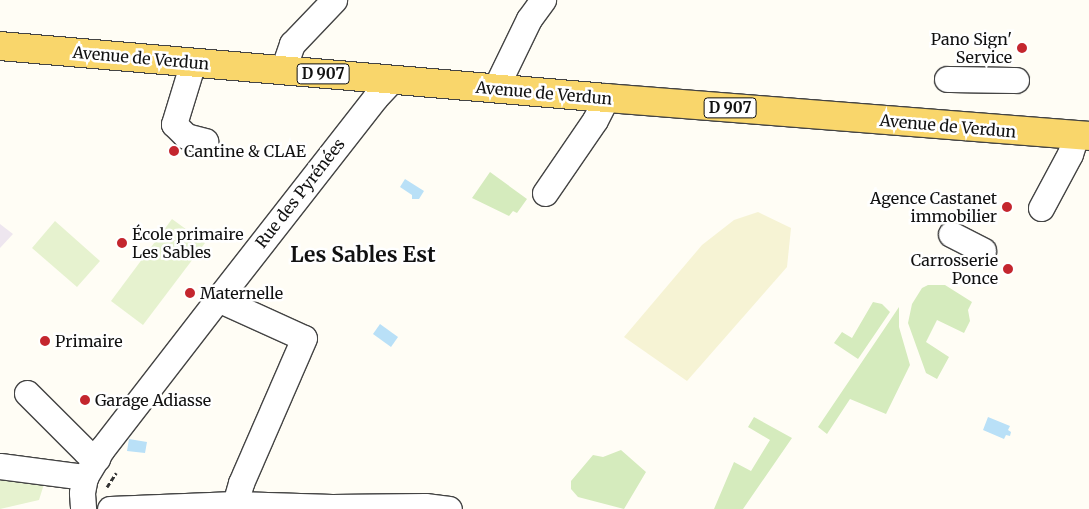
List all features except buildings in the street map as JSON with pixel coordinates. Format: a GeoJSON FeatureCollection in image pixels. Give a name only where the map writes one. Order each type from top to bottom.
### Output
{"type":"FeatureCollection","features":[{"type":"Feature","properties":{"kind":"main road","name":"Avenue de Verdun"},"geometry":{"type":"LineString","coordinates":[[0,46],[606,98],[1082,136]]}},
{"type":"Feature","properties":{"kind":"street"},"geometry":{"type":"LineString","coordinates":[[283,70],[292,44],[334,0]]}},
{"type":"Feature","properties":{"kind":"street"},"geometry":{"type":"LineString","coordinates":[[496,88],[529,19],[542,0]]}},
{"type":"Feature","properties":{"kind":"street"},"geometry":{"type":"LineString","coordinates":[[193,62],[174,124],[186,136],[205,141]]}},
{"type":"Feature","properties":{"kind":"street"},"geometry":{"type":"LineString","coordinates":[[946,79],[1016,80]]}},
{"type":"Feature","properties":{"kind":"street","name":"Rue des Pyrénées"},"geometry":{"type":"LineString","coordinates":[[91,468],[218,299],[375,98],[392,80]]}},
{"type":"Feature","properties":{"kind":"street"},"geometry":{"type":"LineString","coordinates":[[545,193],[595,120],[606,98]]}},
{"type":"Feature","properties":{"kind":"street"},"geometry":{"type":"LineString","coordinates":[[1041,208],[1070,154],[1082,136]]}},
{"type":"Feature","properties":{"kind":"street"},"geometry":{"type":"LineString","coordinates":[[951,234],[983,250]]}},
{"type":"Feature","properties":{"kind":"street"},"geometry":{"type":"LineString","coordinates":[[218,299],[304,338],[241,483],[236,504]]}},
{"type":"Feature","properties":{"kind":"street"},"geometry":{"type":"LineString","coordinates":[[27,393],[86,452],[91,468],[82,493],[83,509]]}},
{"type":"Feature","properties":{"kind":"street"},"geometry":{"type":"LineString","coordinates":[[0,466],[91,468]]}},
{"type":"Feature","properties":{"kind":"street"},"geometry":{"type":"LineString","coordinates":[[110,509],[236,504],[450,509]]}},
{"type":"Feature","properties":{"kind":"shaded area"},"geometry":{"type":"Polygon","coordinates":[[[758,212],[791,228],[787,267],[687,381],[624,337],[702,245],[734,220],[758,212]]]}},
{"type":"Feature","properties":{"kind":"shaded area"},"geometry":{"type":"Polygon","coordinates":[[[0,224],[13,234],[0,248],[0,224]]]}},
{"type":"Feature","properties":{"kind":"green space"},"geometry":{"type":"Polygon","coordinates":[[[490,172],[527,199],[517,213],[513,211],[509,216],[472,198],[490,172]]]}},
{"type":"Feature","properties":{"kind":"green space"},"geometry":{"type":"Polygon","coordinates":[[[172,219],[205,243],[143,325],[111,301],[172,219]]]}},
{"type":"Feature","properties":{"kind":"green space"},"geometry":{"type":"Polygon","coordinates":[[[55,221],[100,261],[77,287],[32,248],[55,221]]]}},
{"type":"Feature","properties":{"kind":"green space"},"geometry":{"type":"Polygon","coordinates":[[[928,285],[945,285],[972,302],[968,310],[970,321],[964,333],[937,320],[926,342],[949,357],[937,379],[926,373],[908,323],[912,304],[922,288],[928,285]]]}},
{"type":"Feature","properties":{"kind":"green space"},"geometry":{"type":"Polygon","coordinates":[[[873,302],[882,304],[890,312],[858,359],[834,343],[842,332],[852,338],[873,302]]]}},
{"type":"Feature","properties":{"kind":"green space"},"geometry":{"type":"Polygon","coordinates":[[[899,307],[899,327],[910,365],[886,414],[850,399],[827,434],[818,427],[899,307]]]}},
{"type":"Feature","properties":{"kind":"green space"},"geometry":{"type":"Polygon","coordinates":[[[754,417],[792,438],[743,509],[714,509],[734,462],[751,471],[770,440],[748,427],[754,417]]]}},
{"type":"Feature","properties":{"kind":"green space"},"geometry":{"type":"Polygon","coordinates":[[[621,450],[646,472],[624,509],[578,497],[571,489],[571,481],[593,455],[603,457],[621,450]]]}},
{"type":"Feature","properties":{"kind":"green space"},"geometry":{"type":"Polygon","coordinates":[[[0,480],[44,484],[39,500],[0,509],[0,480]]]}},
{"type":"Feature","properties":{"kind":"water"},"geometry":{"type":"Polygon","coordinates":[[[405,179],[424,191],[419,199],[412,199],[412,195],[400,187],[405,179]]]}},
{"type":"Feature","properties":{"kind":"water"},"geometry":{"type":"Polygon","coordinates":[[[380,324],[398,337],[391,347],[373,334],[380,324]]]}},
{"type":"Feature","properties":{"kind":"water"},"geometry":{"type":"Polygon","coordinates":[[[988,417],[1010,426],[1008,430],[1011,432],[1010,436],[1006,435],[1004,439],[983,430],[988,417]]]}},
{"type":"Feature","properties":{"kind":"water"},"geometry":{"type":"Polygon","coordinates":[[[129,439],[147,442],[145,453],[127,451],[129,439]]]}},
{"type":"Feature","properties":{"kind":"place","name":"Pano Sign' Service"},"geometry":{"type":"Point","coordinates":[1022,48]}},
{"type":"Feature","properties":{"kind":"place","name":"Cantine & CLAE"},"geometry":{"type":"Point","coordinates":[174,151]}},
{"type":"Feature","properties":{"kind":"place","name":"Agence Castanet immobilier"},"geometry":{"type":"Point","coordinates":[1007,207]}},
{"type":"Feature","properties":{"kind":"place","name":"École primaire Les Sables"},"geometry":{"type":"Point","coordinates":[122,243]}},
{"type":"Feature","properties":{"kind":"place","name":"Carrosserie Ponce"},"geometry":{"type":"Point","coordinates":[1008,269]}},
{"type":"Feature","properties":{"kind":"place","name":"Maternelle"},"geometry":{"type":"Point","coordinates":[190,293]}},
{"type":"Feature","properties":{"kind":"place","name":"Primaire"},"geometry":{"type":"Point","coordinates":[45,341]}},
{"type":"Feature","properties":{"kind":"place","name":"Garage Adiasse"},"geometry":{"type":"Point","coordinates":[85,400]}},
{"type":"Feature","properties":{"kind":"district","name":"Les Sables Est"},"geometry":{"type":"Point","coordinates":[363,255]}}]}
